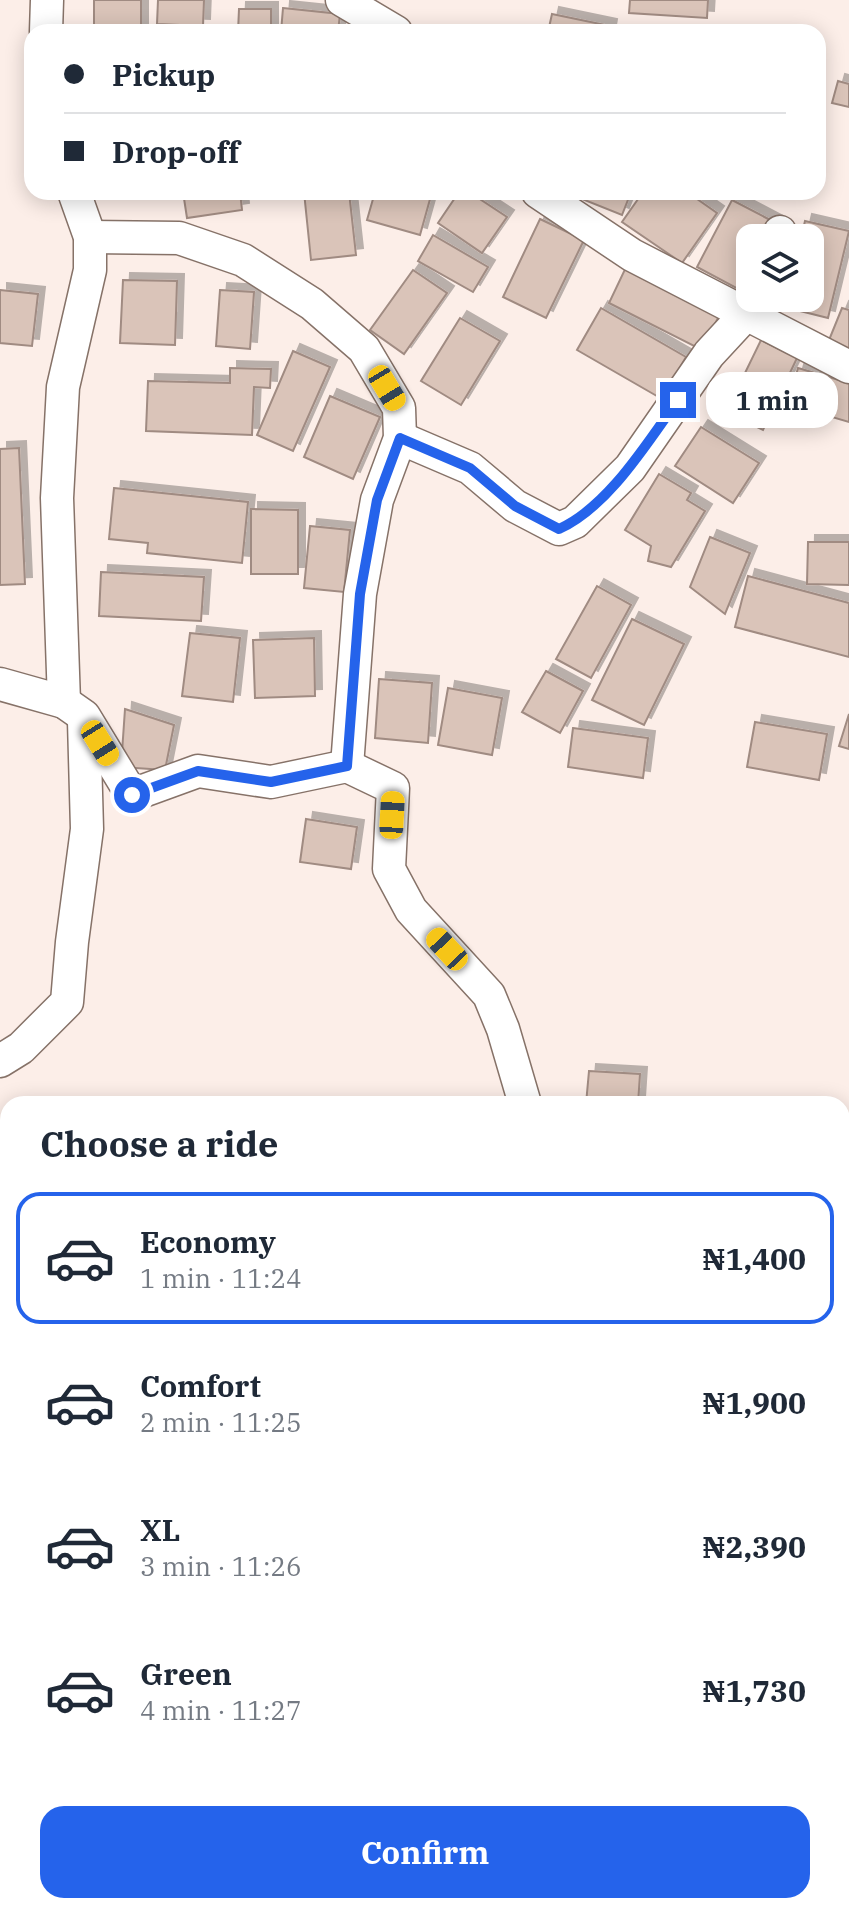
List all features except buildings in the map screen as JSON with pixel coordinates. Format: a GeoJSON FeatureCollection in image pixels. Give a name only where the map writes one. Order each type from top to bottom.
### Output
{"type":"FeatureCollection","features":[{"type":"Feature","properties":{"kind":"street"},"geometry":{"type":"LineString","coordinates":[[46,24],[47,0]]}},
{"type":"Feature","properties":{"kind":"street"},"geometry":{"type":"LineString","coordinates":[[342,0],[382,24]]}},
{"type":"Feature","properties":{"kind":"street"},"geometry":{"type":"LineString","coordinates":[[0,1061],[21,1048],[67,1002],[87,829],[57,498],[63,387],[90,270],[90,237],[77,200]]}},
{"type":"Feature","properties":{"kind":"street"},"geometry":{"type":"LineString","coordinates":[[550,200],[632,255],[736,300]]}},
{"type":"Feature","properties":{"kind":"street"},"geometry":{"type":"LineString","coordinates":[[90,237],[179,238],[243,260],[300,297],[364,349],[399,408],[400,438],[377,500],[360,594],[347,766]]}},
{"type":"Feature","properties":{"kind":"street"},"geometry":{"type":"LineString","coordinates":[[400,438],[470,468],[515,506],[559,529],[575,522],[630,468],[709,354],[745,312]]}},
{"type":"Feature","properties":{"kind":"street"},"geometry":{"type":"LineString","coordinates":[[759,312],[833,361],[849,367]]}},
{"type":"Feature","properties":{"kind":"street"},"geometry":{"type":"LineString","coordinates":[[0,684],[74,709],[132,795],[198,771],[271,782],[347,766],[393,788],[389,869],[411,910],[489,995],[503,1029],[523,1096]]}},
{"type":"Feature","properties":{"kind":"route"},"geometry":{"type":"LineString","coordinates":[[132,795],[198,771],[271,782],[347,766],[360,594],[377,500],[400,438],[470,468],[515,506],[559,529],[575,522],[630,468],[678,400]]}}]}
